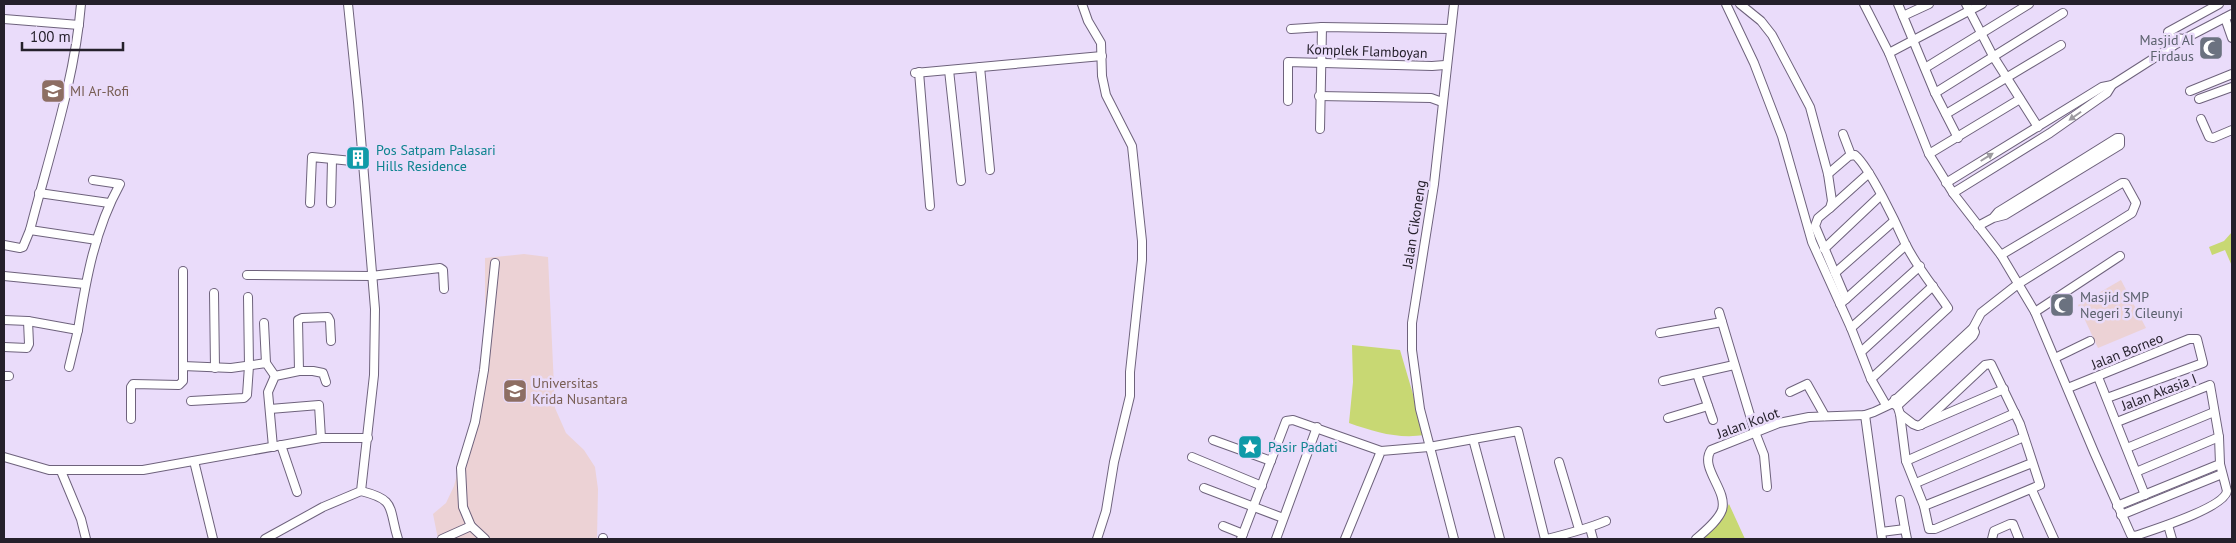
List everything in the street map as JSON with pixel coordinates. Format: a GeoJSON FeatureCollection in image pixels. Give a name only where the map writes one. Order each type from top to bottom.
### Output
{"type":"FeatureCollection","features":[{"type":"Feature","properties":{"kind":"street"},"geometry":{"type":"LineString","coordinates":[[4,246],[23,247],[30,230],[53,146],[79,25],[81,4]]}},
{"type":"Feature","properties":{"kind":"street"},"geometry":{"type":"LineString","coordinates":[[348,4],[375,308],[376,346],[368,438],[361,491]]}},
{"type":"Feature","properties":{"kind":"street"},"geometry":{"type":"LineString","coordinates":[[1082,4],[1088,21],[1101,43],[1102,76],[1106,95],[1132,146],[1142,250],[1129,377],[1130,396],[1114,462],[1106,511],[1098,539]]}},
{"type":"Feature","properties":{"kind":"street","name":"Jalan Cikoneng"},"geometry":{"type":"LineString","coordinates":[[1454,4],[1434,184],[1412,323],[1412,366],[1420,409],[1454,539]]}},
{"type":"Feature","properties":{"kind":"street"},"geometry":{"type":"LineString","coordinates":[[1726,4],[1754,63],[1782,136],[1809,235],[1843,301]]}},
{"type":"Feature","properties":{"kind":"street"},"geometry":{"type":"LineString","coordinates":[[1740,4],[1761,21],[1772,35],[1810,107],[1832,194],[1830,208]]}},
{"type":"Feature","properties":{"kind":"street"},"geometry":{"type":"LineString","coordinates":[[1864,4],[1889,52],[1929,154],[1952,193],[2001,255],[2035,312],[2121,515],[2133,536],[2168,525],[2222,500],[2227,491],[2220,464],[2219,437],[2214,412],[2127,448]]}},
{"type":"Feature","properties":{"kind":"street"},"geometry":{"type":"LineString","coordinates":[[1898,4],[1936,93],[1958,138]]}},
{"type":"Feature","properties":{"kind":"street"},"geometry":{"type":"LineString","coordinates":[[1903,16],[1929,4]]}},
{"type":"Feature","properties":{"kind":"street"},"geometry":{"type":"LineString","coordinates":[[1889,52],[1914,40],[1967,8],[1982,4]]}},
{"type":"Feature","properties":{"kind":"street"},"geometry":{"type":"LineString","coordinates":[[1925,68],[2029,4]]}},
{"type":"Feature","properties":{"kind":"street"},"geometry":{"type":"LineString","coordinates":[[2184,39],[2168,37],[2168,32],[2219,4]]}},
{"type":"Feature","properties":{"kind":"street"},"geometry":{"type":"LineString","coordinates":[[1967,8],[2007,78],[2038,126]]}},
{"type":"Feature","properties":{"kind":"street"},"geometry":{"type":"LineString","coordinates":[[1936,93],[2063,13]]}},
{"type":"Feature","properties":{"kind":"street"},"geometry":{"type":"LineString","coordinates":[[1946,183],[2102,87],[2112,85],[2184,39],[2230,16],[2232,38]]}},
{"type":"Feature","properties":{"kind":"street"},"geometry":{"type":"LineString","coordinates":[[4,19],[79,25]]}},
{"type":"Feature","properties":{"kind":"street"},"geometry":{"type":"LineString","coordinates":[[1291,29],[1322,27],[1450,29]]}},
{"type":"Feature","properties":{"kind":"street"},"geometry":{"type":"LineString","coordinates":[[1320,129],[1319,96],[1322,27]]}},
{"type":"Feature","properties":{"kind":"street"},"geometry":{"type":"LineString","coordinates":[[1946,114],[2061,45]]}},
{"type":"Feature","properties":{"kind":"street"},"geometry":{"type":"LineString","coordinates":[[930,206],[917,72],[1102,56]]}},
{"type":"Feature","properties":{"kind":"street","name":"Komplek Flamboyan"},"geometry":{"type":"LineString","coordinates":[[1288,101],[1288,62],[1432,66],[1446,64]]}},
{"type":"Feature","properties":{"kind":"street"},"geometry":{"type":"LineString","coordinates":[[980,67],[990,170]]}},
{"type":"Feature","properties":{"kind":"street"},"geometry":{"type":"LineString","coordinates":[[949,70],[960,181]]}},
{"type":"Feature","properties":{"kind":"street"},"geometry":{"type":"LineString","coordinates":[[2190,91],[2232,74]]}},
{"type":"Feature","properties":{"kind":"street"},"geometry":{"type":"LineString","coordinates":[[1952,193],[2050,133],[2107,93],[2112,85]]}},
{"type":"Feature","properties":{"kind":"street"},"geometry":{"type":"LineString","coordinates":[[2199,99],[2232,87]]}},
{"type":"Feature","properties":{"kind":"street"},"geometry":{"type":"LineString","coordinates":[[1319,96],[1431,98],[1442,102]]}},
{"type":"Feature","properties":{"kind":"street"},"geometry":{"type":"LineString","coordinates":[[1929,154],[2020,99]]}},
{"type":"Feature","properties":{"kind":"street"},"geometry":{"type":"LineString","coordinates":[[2201,119],[2209,137],[2213,138],[2232,130]]}},
{"type":"Feature","properties":{"kind":"street"},"geometry":{"type":"LineString","coordinates":[[1843,134],[1851,155]]}},
{"type":"Feature","properties":{"kind":"street"},"geometry":{"type":"LineString","coordinates":[[1978,226],[1993,218],[2005,215],[2120,145],[2120,138],[2117,138],[1998,212],[1993,218]]}},
{"type":"Feature","properties":{"kind":"street"},"geometry":{"type":"LineString","coordinates":[[1828,174],[1851,155]]}},
{"type":"Feature","properties":{"kind":"street"},"geometry":{"type":"LineString","coordinates":[[1851,155],[1858,157],[1869,173],[1906,245],[1948,308],[1871,378]]}},
{"type":"Feature","properties":{"kind":"street"},"geometry":{"type":"LineString","coordinates":[[310,203],[311,158],[362,162]]}},
{"type":"Feature","properties":{"kind":"street"},"geometry":{"type":"LineString","coordinates":[[331,203],[332,160]]}},
{"type":"Feature","properties":{"kind":"street"},"geometry":{"type":"LineString","coordinates":[[1869,173],[1818,218],[1815,226],[1835,273],[1851,328],[1871,378],[1900,414],[1915,426],[2004,389]]}},
{"type":"Feature","properties":{"kind":"street"},"geometry":{"type":"LineString","coordinates":[[69,367],[78,330],[85,284],[97,240],[109,203],[120,184],[93,180]]}},
{"type":"Feature","properties":{"kind":"street"},"geometry":{"type":"LineString","coordinates":[[1905,529],[1881,535],[1866,415],[1892,404],[1972,328],[1982,313],[2018,284],[2132,213],[2136,203],[2125,183],[2122,183],[2001,255]]}},
{"type":"Feature","properties":{"kind":"street"},"geometry":{"type":"LineString","coordinates":[[39,193],[109,203]]}},
{"type":"Feature","properties":{"kind":"street"},"geometry":{"type":"LineString","coordinates":[[1824,249],[1880,196]]}},
{"type":"Feature","properties":{"kind":"street"},"geometry":{"type":"LineString","coordinates":[[1835,273],[1894,222]]}},
{"type":"Feature","properties":{"kind":"street"},"geometry":{"type":"LineString","coordinates":[[30,230],[97,240]]}},
{"type":"Feature","properties":{"kind":"street"},"geometry":{"type":"LineString","coordinates":[[1843,301],[1906,245]]}},
{"type":"Feature","properties":{"kind":"street"},"geometry":{"type":"LineString","coordinates":[[2035,312],[2120,256]]}},
{"type":"Feature","properties":{"kind":"street"},"geometry":{"type":"LineString","coordinates":[[485,539],[471,526],[463,507],[461,468],[475,422],[484,370],[495,263]]}},
{"type":"Feature","properties":{"kind":"street"},"geometry":{"type":"LineString","coordinates":[[1851,328],[1920,266]]}},
{"type":"Feature","properties":{"kind":"street"},"geometry":{"type":"LineString","coordinates":[[247,275],[371,276],[440,268],[443,270],[444,289]]}},
{"type":"Feature","properties":{"kind":"street"},"geometry":{"type":"LineString","coordinates":[[132,419],[131,387],[133,384],[179,385],[183,382],[182,271]]}},
{"type":"Feature","properties":{"kind":"street"},"geometry":{"type":"LineString","coordinates":[[4,276],[85,284]]}},
{"type":"Feature","properties":{"kind":"street"},"geometry":{"type":"LineString","coordinates":[[1861,352],[1933,286]]}},
{"type":"Feature","properties":{"kind":"street"},"geometry":{"type":"LineString","coordinates":[[214,294],[215,368]]}},
{"type":"Feature","properties":{"kind":"street"},"geometry":{"type":"LineString","coordinates":[[191,401],[244,398],[248,390],[249,366],[248,297]]}},
{"type":"Feature","properties":{"kind":"street"},"geometry":{"type":"LineString","coordinates":[[1719,312],[1755,432],[1764,455],[1767,487]]}},
{"type":"Feature","properties":{"kind":"street"},"geometry":{"type":"LineString","coordinates":[[299,371],[298,320],[302,318],[328,317],[331,341]]}},
{"type":"Feature","properties":{"kind":"street"},"geometry":{"type":"LineString","coordinates":[[4,320],[28,321],[78,330]]}},
{"type":"Feature","properties":{"kind":"street"},"geometry":{"type":"LineString","coordinates":[[4,347],[27,348],[30,344],[28,321]]}},
{"type":"Feature","properties":{"kind":"street"},"geometry":{"type":"LineString","coordinates":[[1660,334],[1722,322]]}},
{"type":"Feature","properties":{"kind":"street"},"geometry":{"type":"LineString","coordinates":[[264,323],[266,363],[274,376]]}},
{"type":"Feature","properties":{"kind":"street","name":"Jalan Borneo"},"geometry":{"type":"LineString","coordinates":[[2068,388],[2195,337],[2203,363],[2107,398]]}},
{"type":"Feature","properties":{"kind":"street"},"geometry":{"type":"LineString","coordinates":[[2055,358],[2090,340]]}},
{"type":"Feature","properties":{"kind":"street"},"geometry":{"type":"LineString","coordinates":[[183,366],[215,368],[266,363]]}},
{"type":"Feature","properties":{"kind":"street"},"geometry":{"type":"LineString","coordinates":[[1900,414],[1906,461],[1924,506],[1927,527],[1932,530],[2032,490],[2040,483],[2024,437],[1992,365],[1987,364],[1921,425]]}},
{"type":"Feature","properties":{"kind":"street"},"geometry":{"type":"LineString","coordinates":[[1663,381],[1734,365]]}},
{"type":"Feature","properties":{"kind":"street"},"geometry":{"type":"LineString","coordinates":[[274,376],[299,371],[313,371],[323,374],[326,382]]}},
{"type":"Feature","properties":{"kind":"street"},"geometry":{"type":"LineString","coordinates":[[1697,374],[1713,420]]}},
{"type":"Feature","properties":{"kind":"street"},"geometry":{"type":"LineString","coordinates":[[274,376],[269,388],[270,409],[277,446],[297,492]]}},
{"type":"Feature","properties":{"kind":"street"},"geometry":{"type":"LineString","coordinates":[[2098,377],[2145,495]]}},
{"type":"Feature","properties":{"kind":"street"},"geometry":{"type":"LineString","coordinates":[[1790,392],[1807,384],[1825,416]]}},
{"type":"Feature","properties":{"kind":"street","name":"Jalan Akasia I"},"geometry":{"type":"LineString","coordinates":[[2117,422],[2210,385],[2214,412]]}},
{"type":"Feature","properties":{"kind":"street"},"geometry":{"type":"LineString","coordinates":[[270,409],[319,405],[321,438]]}},
{"type":"Feature","properties":{"kind":"street"},"geometry":{"type":"LineString","coordinates":[[1668,418],[1708,406]]}},
{"type":"Feature","properties":{"kind":"street"},"geometry":{"type":"LineString","coordinates":[[1906,461],[2014,414]]}},
{"type":"Feature","properties":{"kind":"street","name":"Jalan Kolot"},"geometry":{"type":"LineString","coordinates":[[1696,539],[1719,515],[1723,504],[1708,463],[1708,454],[1716,447],[1794,420],[1825,416],[1866,415]]}},
{"type":"Feature","properties":{"kind":"street"},"geometry":{"type":"LineString","coordinates":[[1222,526],[1242,536],[1284,422],[1288,419],[1381,451],[1429,447],[1518,431],[1546,539],[1561,537],[1579,529],[1590,528],[1606,521]]}},
{"type":"Feature","properties":{"kind":"street"},"geometry":{"type":"LineString","coordinates":[[1276,539],[1317,428]]}},
{"type":"Feature","properties":{"kind":"street"},"geometry":{"type":"LineString","coordinates":[[1916,483],[2024,437]]}},
{"type":"Feature","properties":{"kind":"street"},"geometry":{"type":"LineString","coordinates":[[2136,472],[2219,437]]}},
{"type":"Feature","properties":{"kind":"street"},"geometry":{"type":"LineString","coordinates":[[4,457],[36,468],[49,470],[143,470],[321,438],[368,438]]}},
{"type":"Feature","properties":{"kind":"street"},"geometry":{"type":"LineString","coordinates":[[1473,439],[1500,539]]}},
{"type":"Feature","properties":{"kind":"street"},"geometry":{"type":"LineString","coordinates":[[1213,440],[1270,461]]}},
{"type":"Feature","properties":{"kind":"street"},"geometry":{"type":"LineString","coordinates":[[1345,539],[1381,451]]}},
{"type":"Feature","properties":{"kind":"street"},"geometry":{"type":"LineString","coordinates":[[1192,457],[1262,486]]}},
{"type":"Feature","properties":{"kind":"street"},"geometry":{"type":"LineString","coordinates":[[194,461],[213,539]]}},
{"type":"Feature","properties":{"kind":"street"},"geometry":{"type":"LineString","coordinates":[[1559,462],[1579,529]]}},
{"type":"Feature","properties":{"kind":"street"},"geometry":{"type":"LineString","coordinates":[[1924,506],[2032,463]]}},
{"type":"Feature","properties":{"kind":"street"},"geometry":{"type":"LineString","coordinates":[[2118,506],[2220,464]]}},
{"type":"Feature","properties":{"kind":"street"},"geometry":{"type":"LineString","coordinates":[[61,471],[81,519],[86,539]]}},
{"type":"Feature","properties":{"kind":"street"},"geometry":{"type":"LineString","coordinates":[[2121,515],[2222,474]]}},
{"type":"Feature","properties":{"kind":"street"},"geometry":{"type":"LineString","coordinates":[[1204,488],[1283,518]]}},
{"type":"Feature","properties":{"kind":"street"},"geometry":{"type":"LineString","coordinates":[[2032,490],[2054,539]]}},
{"type":"Feature","properties":{"kind":"street"},"geometry":{"type":"LineString","coordinates":[[265,539],[323,507],[361,491],[377,495],[387,502],[398,539]]}},
{"type":"Feature","properties":{"kind":"street"},"geometry":{"type":"LineString","coordinates":[[1900,500],[1907,539]]}},
{"type":"Feature","properties":{"kind":"street"},"geometry":{"type":"LineString","coordinates":[[1992,539],[1994,531],[2010,524],[2013,524],[2019,539]]}},
{"type":"Feature","properties":{"kind":"street"},"geometry":{"type":"LineString","coordinates":[[2168,525],[2172,539]]}},
{"type":"Feature","properties":{"kind":"street"},"geometry":{"type":"LineString","coordinates":[[442,539],[471,526]]}},
{"type":"Feature","properties":{"kind":"street"},"geometry":{"type":"LineString","coordinates":[[1590,528],[1593,539]]}},
{"type":"Feature","properties":{"kind":"shaded area","name":"Universitas Krida Nusantara"},"geometry":{"type":"Polygon","coordinates":[[[524,254],[548,257],[555,408],[566,433],[584,450],[595,467],[598,489],[597,539],[438,539],[433,514],[446,503],[454,486],[469,430],[479,374],[485,322],[485,258],[524,254]]]}},
{"type":"Feature","properties":{"kind":"shaded area"},"geometry":{"type":"Polygon","coordinates":[[[2121,280],[2146,328],[2098,348],[2078,305],[2121,280]]]}},
{"type":"Feature","properties":{"kind":"green space"},"geometry":{"type":"Polygon","coordinates":[[[2232,232],[2232,266],[2225,250],[2212,255],[2209,247],[2224,241],[2232,232]]]}},
{"type":"Feature","properties":{"kind":"green space"},"geometry":{"type":"Polygon","coordinates":[[[1352,345],[1400,350],[1425,435],[1405,436],[1386,434],[1349,423],[1353,382],[1352,345]]]}},
{"type":"Feature","properties":{"kind":"green space"},"geometry":{"type":"Polygon","coordinates":[[[1729,504],[1745,539],[1701,539],[1721,519],[1729,504]]]}},
{"type":"Feature","properties":{"kind":"place","name":"Masjid Al Firdaus"},"geometry":{"type":"Point","coordinates":[2211,48]}},
{"type":"Feature","properties":{"kind":"place","name":"MI Ar-Rofi"},"geometry":{"type":"Point","coordinates":[53,91]}},
{"type":"Feature","properties":{"kind":"place","name":"Pos Satpam Palasari Hills Residence"},"geometry":{"type":"Point","coordinates":[358,158]}},
{"type":"Feature","properties":{"kind":"place","name":"Masjid SMP Negeri 3 Cileunyi"},"geometry":{"type":"Point","coordinates":[2062,305]}},
{"type":"Feature","properties":{"kind":"place","name":"Universitas Krida Nusantara"},"geometry":{"type":"Point","coordinates":[515,391]}},
{"type":"Feature","properties":{"kind":"place","name":"Pasir Padati"},"geometry":{"type":"Point","coordinates":[1250,447]}}]}
